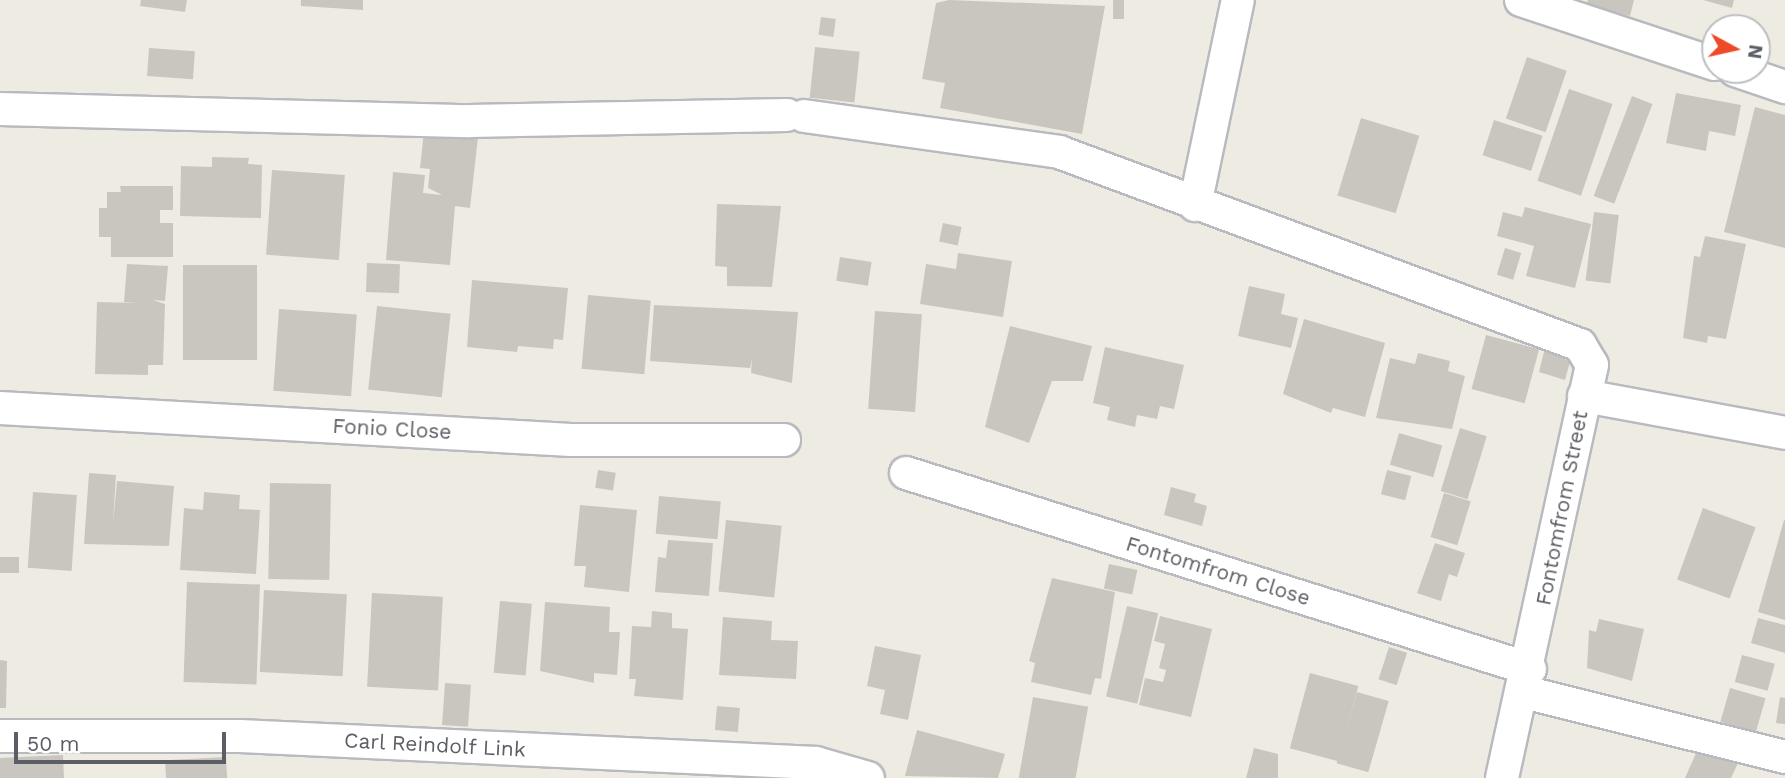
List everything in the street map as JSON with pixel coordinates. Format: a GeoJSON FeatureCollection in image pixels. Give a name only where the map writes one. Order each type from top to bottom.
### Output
{"type":"FeatureCollection","features":[{"type":"Feature","properties":{"kind":"street"},"geometry":{"type":"LineString","coordinates":[[1195,205],[1238,0]]}},
{"type":"Feature","properties":{"kind":"street"},"geometry":{"type":"LineString","coordinates":[[1521,0],[1701,59]]}},
{"type":"Feature","properties":{"kind":"street"},"geometry":{"type":"LineString","coordinates":[[0,109],[469,121],[795,115],[1059,152],[1195,205],[1580,345],[1592,365],[1584,396]]}},
{"type":"Feature","properties":{"kind":"street","name":"Fontomfrom Street"},"geometry":{"type":"LineString","coordinates":[[1502,778],[1527,680],[1584,396],[1785,433]]}},
{"type":"Feature","properties":{"kind":"street","name":"Fonio Close"},"geometry":{"type":"LineString","coordinates":[[0,408],[571,440],[784,440]]}},
{"type":"Feature","properties":{"kind":"street","name":"Fontomfrom Close"},"geometry":{"type":"LineString","coordinates":[[906,473],[1527,680],[1785,757]]}},
{"type":"Feature","properties":{"kind":"street","name":"Carl Reindolf Link"},"geometry":{"type":"LineString","coordinates":[[0,736],[240,736],[805,763],[868,778]]}},
{"type":"Feature","properties":{"kind":"building"},"geometry":{"type":"Polygon","coordinates":[[[141,0],[187,0],[185,12],[140,6],[141,0]]]}},
{"type":"Feature","properties":{"kind":"building"},"geometry":{"type":"Polygon","coordinates":[[[301,0],[363,0],[363,10],[301,6],[301,0]]]}},
{"type":"Feature","properties":{"kind":"building"},"geometry":{"type":"Polygon","coordinates":[[[949,0],[1105,6],[1082,134],[940,108],[945,83],[922,79],[936,3],[949,0]]]}},
{"type":"Feature","properties":{"kind":"building"},"geometry":{"type":"Polygon","coordinates":[[[1113,0],[1124,0],[1124,19],[1113,19],[1113,0]]]}},
{"type":"Feature","properties":{"kind":"building"},"geometry":{"type":"Polygon","coordinates":[[[1588,0],[1634,0],[1630,16],[1586,5],[1588,0]]]}},
{"type":"Feature","properties":{"kind":"building"},"geometry":{"type":"Polygon","coordinates":[[[1703,0],[1734,0],[1732,8],[1703,0]]]}},
{"type":"Feature","properties":{"kind":"building"},"geometry":{"type":"Polygon","coordinates":[[[821,17],[836,19],[833,37],[818,35],[821,17]]]}},
{"type":"Feature","properties":{"kind":"building"},"geometry":{"type":"Polygon","coordinates":[[[815,47],[860,52],[854,102],[810,98],[815,47]]]}},
{"type":"Feature","properties":{"kind":"building"},"geometry":{"type":"Polygon","coordinates":[[[149,48],[195,51],[193,79],[147,76],[149,48]]]}},
{"type":"Feature","properties":{"kind":"building"},"geometry":{"type":"Polygon","coordinates":[[[1527,57],[1567,71],[1546,132],[1506,118],[1527,57]]]}},
{"type":"Feature","properties":{"kind":"building"},"geometry":{"type":"Polygon","coordinates":[[[1569,89],[1612,104],[1581,196],[1537,181],[1569,89]]]}},
{"type":"Feature","properties":{"kind":"building"},"geometry":{"type":"Polygon","coordinates":[[[1676,93],[1741,105],[1735,136],[1709,131],[1706,151],[1666,143],[1676,93]]]}},
{"type":"Feature","properties":{"kind":"building"},"geometry":{"type":"Polygon","coordinates":[[[1632,96],[1653,104],[1614,204],[1594,196],[1632,96]]]}},
{"type":"Feature","properties":{"kind":"building"},"geometry":{"type":"Polygon","coordinates":[[[1755,107],[1785,115],[1785,248],[1724,232],[1755,107]]]}},
{"type":"Feature","properties":{"kind":"building"},"geometry":{"type":"Polygon","coordinates":[[[1361,118],[1419,136],[1396,213],[1337,195],[1361,118]]]}},
{"type":"Feature","properties":{"kind":"building"},"geometry":{"type":"Polygon","coordinates":[[[1494,120],[1543,136],[1531,171],[1483,155],[1494,120]]]}},
{"type":"Feature","properties":{"kind":"building"},"geometry":{"type":"Polygon","coordinates":[[[424,131],[478,137],[470,208],[455,206],[450,265],[386,260],[393,172],[425,175],[423,193],[442,195],[428,188],[430,169],[420,168],[424,131]]]}},
{"type":"Feature","properties":{"kind":"building"},"geometry":{"type":"Polygon","coordinates":[[[212,157],[249,158],[248,164],[262,165],[261,218],[180,216],[181,166],[212,167],[212,157]]]}},
{"type":"Feature","properties":{"kind":"building"},"geometry":{"type":"Polygon","coordinates":[[[272,170],[345,175],[339,260],[266,255],[272,170]]]}},
{"type":"Feature","properties":{"kind":"building"},"geometry":{"type":"Polygon","coordinates":[[[120,186],[173,186],[173,210],[160,210],[160,223],[173,223],[173,257],[111,257],[111,237],[99,237],[99,208],[107,208],[107,192],[121,192],[120,186]]]}},
{"type":"Feature","properties":{"kind":"building"},"geometry":{"type":"Polygon","coordinates":[[[717,204],[781,206],[772,287],[727,286],[727,267],[715,266],[717,204]]]}},
{"type":"Feature","properties":{"kind":"building"},"geometry":{"type":"Polygon","coordinates":[[[1525,207],[1591,224],[1575,288],[1526,276],[1534,246],[1497,236],[1503,212],[1522,217],[1525,207]]]}},
{"type":"Feature","properties":{"kind":"building"},"geometry":{"type":"Polygon","coordinates":[[[1594,212],[1619,215],[1610,284],[1586,280],[1594,212]]]}},
{"type":"Feature","properties":{"kind":"building"},"geometry":{"type":"Polygon","coordinates":[[[943,223],[962,227],[958,246],[939,242],[943,223]]]}},
{"type":"Feature","properties":{"kind":"building"},"geometry":{"type":"Polygon","coordinates":[[[1705,236],[1746,244],[1726,339],[1708,336],[1707,343],[1683,338],[1694,256],[1700,257],[1705,236]]]}},
{"type":"Feature","properties":{"kind":"building"},"geometry":{"type":"Polygon","coordinates":[[[1505,248],[1521,253],[1513,280],[1497,275],[1505,248]]]}},
{"type":"Feature","properties":{"kind":"building"},"geometry":{"type":"Polygon","coordinates":[[[958,253],[1012,261],[1003,317],[920,304],[926,264],[956,269],[958,253]]]}},
{"type":"Feature","properties":{"kind":"building"},"geometry":{"type":"Polygon","coordinates":[[[840,257],[872,262],[868,286],[836,281],[840,257]]]}},
{"type":"Feature","properties":{"kind":"building"},"geometry":{"type":"Polygon","coordinates":[[[367,263],[400,264],[399,293],[366,292],[367,263]]]}},
{"type":"Feature","properties":{"kind":"building"},"geometry":{"type":"Polygon","coordinates":[[[127,264],[168,266],[165,301],[153,300],[165,304],[163,365],[148,365],[148,375],[95,374],[97,302],[139,303],[124,302],[127,264]]]}},
{"type":"Feature","properties":{"kind":"building"},"geometry":{"type":"Polygon","coordinates":[[[183,265],[257,265],[257,360],[183,360],[183,265]]]}},
{"type":"Feature","properties":{"kind":"building"},"geometry":{"type":"Polygon","coordinates":[[[472,280],[568,288],[563,340],[554,339],[553,349],[518,346],[517,352],[467,347],[472,280]]]}},
{"type":"Feature","properties":{"kind":"building"},"geometry":{"type":"Polygon","coordinates":[[[1249,286],[1285,294],[1281,314],[1298,318],[1291,348],[1238,336],[1249,286]]]}},
{"type":"Feature","properties":{"kind":"building"},"geometry":{"type":"Polygon","coordinates":[[[588,295],[651,300],[644,374],[582,369],[588,295]]]}},
{"type":"Feature","properties":{"kind":"building"},"geometry":{"type":"Polygon","coordinates":[[[654,305],[798,312],[792,383],[751,373],[752,359],[750,368],[650,361],[654,305]]]}},
{"type":"Feature","properties":{"kind":"building"},"geometry":{"type":"Polygon","coordinates":[[[377,306],[451,314],[442,397],[368,390],[377,306]]]}},
{"type":"Feature","properties":{"kind":"building"},"geometry":{"type":"Polygon","coordinates":[[[279,309],[357,314],[351,396],[273,391],[279,309]]]}},
{"type":"Feature","properties":{"kind":"building"},"geometry":{"type":"Polygon","coordinates":[[[875,311],[922,314],[915,412],[868,409],[875,311]]]}},
{"type":"Feature","properties":{"kind":"building"},"geometry":{"type":"Polygon","coordinates":[[[1304,319],[1385,343],[1365,417],[1333,408],[1331,413],[1283,394],[1304,319]]]}},
{"type":"Feature","properties":{"kind":"building"},"geometry":{"type":"Polygon","coordinates":[[[1010,326],[1092,346],[1083,381],[1052,381],[1029,443],[985,427],[1010,326]]]}},
{"type":"Feature","properties":{"kind":"building"},"geometry":{"type":"Polygon","coordinates":[[[1486,335],[1539,349],[1525,403],[1472,389],[1486,335]]]}},
{"type":"Feature","properties":{"kind":"building"},"geometry":{"type":"Polygon","coordinates":[[[1105,347],[1184,365],[1174,409],[1160,406],[1157,419],[1137,415],[1135,427],[1107,420],[1110,407],[1093,403],[1105,347]]]}},
{"type":"Feature","properties":{"kind":"building"},"geometry":{"type":"Polygon","coordinates":[[[1545,348],[1570,362],[1565,380],[1539,372],[1545,348]]]}},
{"type":"Feature","properties":{"kind":"building"},"geometry":{"type":"Polygon","coordinates":[[[1418,353],[1450,361],[1448,371],[1465,376],[1452,429],[1376,418],[1390,358],[1415,364],[1418,353]]]}},
{"type":"Feature","properties":{"kind":"building"},"geometry":{"type":"Polygon","coordinates":[[[1460,428],[1487,436],[1467,499],[1441,491],[1460,428]]]}},
{"type":"Feature","properties":{"kind":"building"},"geometry":{"type":"Polygon","coordinates":[[[1399,433],[1442,445],[1433,477],[1390,465],[1399,433]]]}},
{"type":"Feature","properties":{"kind":"building"},"geometry":{"type":"Polygon","coordinates":[[[598,470],[616,473],[613,491],[595,488],[598,470]]]}},
{"type":"Feature","properties":{"kind":"building"},"geometry":{"type":"Polygon","coordinates":[[[1387,470],[1411,476],[1405,500],[1381,494],[1387,470]]]}},
{"type":"Feature","properties":{"kind":"building"},"geometry":{"type":"Polygon","coordinates":[[[89,473],[116,475],[113,523],[117,481],[174,486],[169,546],[84,544],[89,473]]]}},
{"type":"Feature","properties":{"kind":"building"},"geometry":{"type":"Polygon","coordinates":[[[270,483],[331,484],[329,580],[268,579],[270,483]]]}},
{"type":"Feature","properties":{"kind":"building"},"geometry":{"type":"Polygon","coordinates":[[[1171,487],[1196,494],[1194,502],[1207,506],[1202,526],[1164,515],[1171,487]]]}},
{"type":"Feature","properties":{"kind":"building"},"geometry":{"type":"Polygon","coordinates":[[[33,492],[77,495],[72,571],[28,568],[33,492]]]}},
{"type":"Feature","properties":{"kind":"building"},"geometry":{"type":"Polygon","coordinates":[[[204,492],[240,495],[239,509],[260,510],[256,574],[180,570],[184,508],[203,510],[204,492]]]}},
{"type":"Feature","properties":{"kind":"building"},"geometry":{"type":"Polygon","coordinates":[[[1444,493],[1471,501],[1457,545],[1431,537],[1444,493]]]}},
{"type":"Feature","properties":{"kind":"building"},"geometry":{"type":"Polygon","coordinates":[[[659,496],[721,501],[717,539],[656,534],[659,496]]]}},
{"type":"Feature","properties":{"kind":"building"},"geometry":{"type":"Polygon","coordinates":[[[580,505],[637,510],[629,592],[584,587],[586,566],[574,566],[580,505]]]}},
{"type":"Feature","properties":{"kind":"building"},"geometry":{"type":"Polygon","coordinates":[[[1703,508],[1756,527],[1730,599],[1677,579],[1703,508]]]}},
{"type":"Feature","properties":{"kind":"building"},"geometry":{"type":"Polygon","coordinates":[[[726,520],[782,526],[774,597],[718,592],[726,520]]]}},
{"type":"Feature","properties":{"kind":"building"},"geometry":{"type":"Polygon","coordinates":[[[1785,520],[1785,620],[1758,612],[1785,520]]]}},
{"type":"Feature","properties":{"kind":"building"},"geometry":{"type":"Polygon","coordinates":[[[668,540],[713,543],[709,596],[655,592],[658,557],[666,558],[668,540]]]}},
{"type":"Feature","properties":{"kind":"building"},"geometry":{"type":"Polygon","coordinates":[[[1435,543],[1465,553],[1457,577],[1449,574],[1441,601],[1417,593],[1435,543]]]}},
{"type":"Feature","properties":{"kind":"building"},"geometry":{"type":"Polygon","coordinates":[[[0,557],[19,557],[19,573],[0,573],[0,557]]]}},
{"type":"Feature","properties":{"kind":"building"},"geometry":{"type":"Polygon","coordinates":[[[1109,564],[1137,570],[1132,594],[1104,588],[1109,564]]]}},
{"type":"Feature","properties":{"kind":"building"},"geometry":{"type":"Polygon","coordinates":[[[1052,578],[1115,592],[1101,679],[1095,678],[1091,695],[1031,682],[1035,663],[1029,661],[1052,578]]]}},
{"type":"Feature","properties":{"kind":"building"},"geometry":{"type":"Polygon","coordinates":[[[187,582],[260,585],[256,684],[184,682],[187,582]]]}},
{"type":"Feature","properties":{"kind":"building"},"geometry":{"type":"Polygon","coordinates":[[[264,590],[347,594],[343,676],[260,672],[264,590]]]}},
{"type":"Feature","properties":{"kind":"building"},"geometry":{"type":"Polygon","coordinates":[[[372,593],[443,597],[438,691],[367,687],[372,593]]]}},
{"type":"Feature","properties":{"kind":"building"},"geometry":{"type":"Polygon","coordinates":[[[500,601],[532,604],[526,676],[494,673],[500,601]]]}},
{"type":"Feature","properties":{"kind":"building"},"geometry":{"type":"Polygon","coordinates":[[[545,602],[610,607],[609,632],[620,632],[617,675],[594,673],[594,683],[540,671],[545,602]]]}},
{"type":"Feature","properties":{"kind":"building"},"geometry":{"type":"Polygon","coordinates":[[[1127,606],[1158,613],[1137,704],[1106,697],[1127,606]]]}},
{"type":"Feature","properties":{"kind":"building"},"geometry":{"type":"Polygon","coordinates":[[[652,611],[672,613],[672,628],[688,629],[683,700],[634,696],[636,679],[629,679],[632,626],[651,627],[652,611]]]}},
{"type":"Feature","properties":{"kind":"building"},"geometry":{"type":"Polygon","coordinates":[[[1160,616],[1212,629],[1191,717],[1139,705],[1145,678],[1163,682],[1166,670],[1159,668],[1165,644],[1154,641],[1160,616]]]}},
{"type":"Feature","properties":{"kind":"building"},"geometry":{"type":"Polygon","coordinates":[[[723,617],[772,621],[771,640],[798,641],[796,679],[719,675],[723,617]]]}},
{"type":"Feature","properties":{"kind":"building"},"geometry":{"type":"Polygon","coordinates":[[[1758,618],[1785,625],[1785,653],[1751,643],[1758,618]]]}},
{"type":"Feature","properties":{"kind":"building"},"geometry":{"type":"Polygon","coordinates":[[[1599,619],[1644,629],[1632,681],[1587,668],[1589,630],[1596,632],[1599,619]]]}},
{"type":"Feature","properties":{"kind":"building"},"geometry":{"type":"Polygon","coordinates":[[[875,646],[921,655],[908,720],[880,714],[885,690],[867,686],[875,646]]]}},
{"type":"Feature","properties":{"kind":"building"},"geometry":{"type":"Polygon","coordinates":[[[1389,647],[1407,653],[1397,685],[1378,679],[1389,647]]]}},
{"type":"Feature","properties":{"kind":"building"},"geometry":{"type":"Polygon","coordinates":[[[1742,655],[1775,664],[1768,691],[1735,682],[1742,655]]]}},
{"type":"Feature","properties":{"kind":"building"},"geometry":{"type":"Polygon","coordinates":[[[0,660],[7,661],[6,708],[0,708],[0,660]]]}},
{"type":"Feature","properties":{"kind":"building"},"geometry":{"type":"Polygon","coordinates":[[[1310,673],[1358,686],[1338,761],[1290,748],[1310,673]]]}},
{"type":"Feature","properties":{"kind":"building"},"geometry":{"type":"Polygon","coordinates":[[[445,683],[471,685],[468,727],[442,725],[445,683]]]}},
{"type":"Feature","properties":{"kind":"building"},"geometry":{"type":"Polygon","coordinates":[[[1730,688],[1766,698],[1756,732],[1720,722],[1730,688]]]}},
{"type":"Feature","properties":{"kind":"building"},"geometry":{"type":"Polygon","coordinates":[[[1357,692],[1389,701],[1368,772],[1337,763],[1357,692]]]}},
{"type":"Feature","properties":{"kind":"building"},"geometry":{"type":"Polygon","coordinates":[[[1033,697],[1088,707],[1076,778],[1019,778],[1033,697]]]}},
{"type":"Feature","properties":{"kind":"building"},"geometry":{"type":"Polygon","coordinates":[[[1780,697],[1785,698],[1785,724],[1776,723],[1780,697]]]}},
{"type":"Feature","properties":{"kind":"building"},"geometry":{"type":"Polygon","coordinates":[[[717,706],[740,708],[738,732],[715,730],[717,706]]]}},
{"type":"Feature","properties":{"kind":"building"},"geometry":{"type":"Polygon","coordinates":[[[917,730],[1005,754],[998,778],[905,776],[917,730]]]}},
{"type":"Feature","properties":{"kind":"building"},"geometry":{"type":"Polygon","coordinates":[[[1701,742],[1740,759],[1731,778],[1685,778],[1701,742]]]}},
{"type":"Feature","properties":{"kind":"building"},"geometry":{"type":"Polygon","coordinates":[[[1254,748],[1278,754],[1278,778],[1246,778],[1254,748]]]}},
{"type":"Feature","properties":{"kind":"building"},"geometry":{"type":"Polygon","coordinates":[[[63,755],[64,778],[0,778],[0,758],[63,755]]]}},
{"type":"Feature","properties":{"kind":"building"},"geometry":{"type":"Polygon","coordinates":[[[226,757],[227,778],[166,778],[165,760],[226,757]]]}}]}
